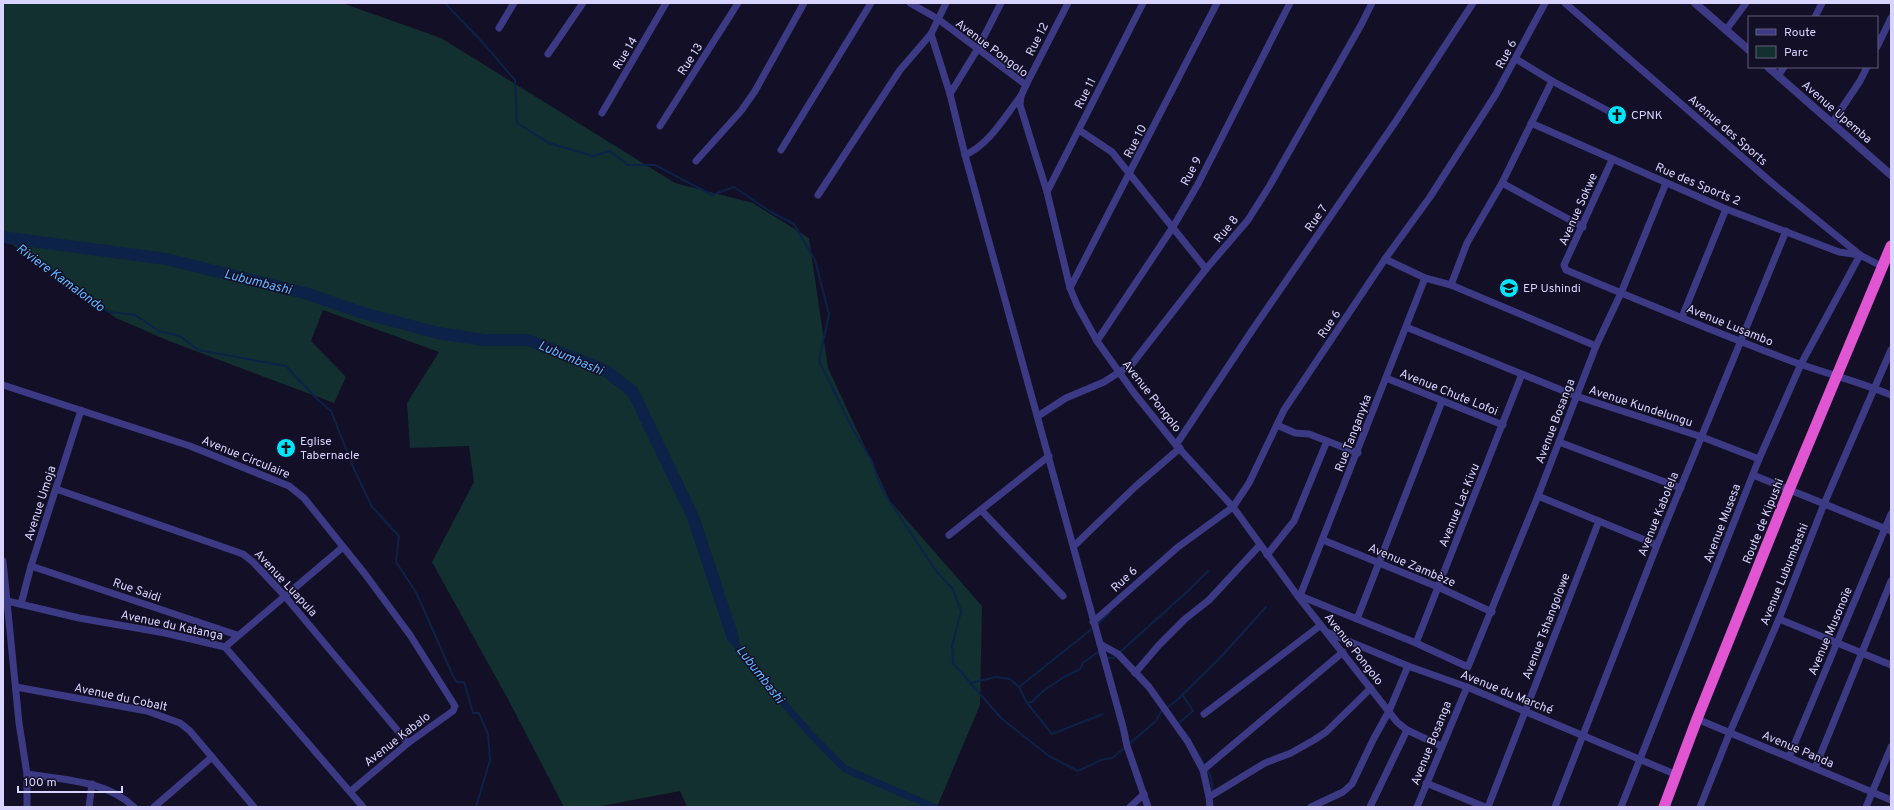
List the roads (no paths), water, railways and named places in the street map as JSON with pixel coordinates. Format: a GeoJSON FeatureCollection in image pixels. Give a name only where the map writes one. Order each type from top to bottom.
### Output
{"type":"FeatureCollection","features":[{"type":"Feature","properties":{"kind":"highway","name":"Route de Kipushi"},"geometry":{"type":"LineString","coordinates":[[1664,807],[1697,719],[1789,490],[1836,375],[1887,261],[1891,246]]}},
{"type":"Feature","properties":{"kind":"street"},"geometry":{"type":"LineString","coordinates":[[499,28],[514,3]]}},
{"type":"Feature","properties":{"kind":"street"},"geometry":{"type":"LineString","coordinates":[[548,54],[583,3]]}},
{"type":"Feature","properties":{"kind":"street","name":"Rue 14"},"geometry":{"type":"LineString","coordinates":[[602,114],[666,3]]}},
{"type":"Feature","properties":{"kind":"street","name":"Rue 13"},"geometry":{"type":"LineString","coordinates":[[660,126],[738,3]]}},
{"type":"Feature","properties":{"kind":"street"},"geometry":{"type":"LineString","coordinates":[[696,161],[741,111],[748,101],[804,3]]}},
{"type":"Feature","properties":{"kind":"street"},"geometry":{"type":"LineString","coordinates":[[781,150],[871,3]]}},
{"type":"Feature","properties":{"kind":"street"},"geometry":{"type":"LineString","coordinates":[[910,3],[938,19]]}},
{"type":"Feature","properties":{"kind":"street"},"geometry":{"type":"LineString","coordinates":[[818,195],[900,70],[931,34],[946,3]]}},
{"type":"Feature","properties":{"kind":"street"},"geometry":{"type":"LineString","coordinates":[[950,94],[977,50],[1001,3]]}},
{"type":"Feature","properties":{"kind":"street","name":"Rue 12"},"geometry":{"type":"LineString","coordinates":[[1026,85],[1068,3]]}},
{"type":"Feature","properties":{"kind":"street","name":"Rue 11"},"geometry":{"type":"LineString","coordinates":[[1047,192],[1143,3]]}},
{"type":"Feature","properties":{"kind":"street","name":"Rue 10"},"geometry":{"type":"LineString","coordinates":[[1070,288],[1217,3]]}},
{"type":"Feature","properties":{"kind":"street","name":"Rue 9"},"geometry":{"type":"LineString","coordinates":[[1097,341],[1173,227],[1201,176],[1290,3]]}},
{"type":"Feature","properties":{"kind":"street","name":"Rue 8"},"geometry":{"type":"LineString","coordinates":[[1038,416],[1066,398],[1119,373],[1132,364],[1206,269],[1248,220],[1270,185],[1372,3]]}},
{"type":"Feature","properties":{"kind":"street","name":"Rue 7"},"geometry":{"type":"LineString","coordinates":[[1074,546],[1178,446],[1251,332],[1396,121],[1473,3]]}},
{"type":"Feature","properties":{"kind":"street","name":"Rue 6"},"geometry":{"type":"LineString","coordinates":[[1093,622],[1178,547],[1233,507],[1249,483],[1284,410],[1385,259],[1430,197],[1496,94],[1545,3]]}},
{"type":"Feature","properties":{"kind":"street","name":"Avenue des Sports"},"geometry":{"type":"LineString","coordinates":[[1565,3],[1772,182],[1860,255],[1887,261]]}},
{"type":"Feature","properties":{"kind":"street"},"geometry":{"type":"LineString","coordinates":[[1695,3],[1748,49]]}},
{"type":"Feature","properties":{"kind":"street"},"geometry":{"type":"LineString","coordinates":[[1726,30],[1746,3]]}},
{"type":"Feature","properties":{"kind":"street"},"geometry":{"type":"LineString","coordinates":[[1816,16],[1822,3]]}},
{"type":"Feature","properties":{"kind":"street"},"geometry":{"type":"LineString","coordinates":[[1878,45],[1891,18]]}},
{"type":"Feature","properties":{"kind":"street","name":"Avenue Pongolo"},"geometry":{"type":"LineString","coordinates":[[938,19],[977,50],[1026,85],[1021,96],[1021,112],[1047,192],[1070,288],[1077,305],[1097,341],[1119,373],[1178,446],[1233,507],[1267,555],[1389,711],[1407,730],[1441,746]]}},
{"type":"Feature","properties":{"kind":"street"},"geometry":{"type":"LineString","coordinates":[[931,34],[950,94],[965,155],[1074,546],[1127,746],[1148,807]]}},
{"type":"Feature","properties":{"kind":"street"},"geometry":{"type":"LineString","coordinates":[[1516,59],[1552,82],[1616,115]]}},
{"type":"Feature","properties":{"kind":"street","name":"Avenue Upemba"},"geometry":{"type":"LineString","coordinates":[[1769,68],[1891,175]]}},
{"type":"Feature","properties":{"kind":"street"},"geometry":{"type":"LineString","coordinates":[[1778,76],[1783,68]]}},
{"type":"Feature","properties":{"kind":"street"},"geometry":{"type":"LineString","coordinates":[[1832,123],[1866,68]]}},
{"type":"Feature","properties":{"kind":"street"},"geometry":{"type":"LineString","coordinates":[[1451,285],[1467,243],[1502,183],[1552,82]]}},
{"type":"Feature","properties":{"kind":"street"},"geometry":{"type":"LineString","coordinates":[[965,155],[980,147],[989,138],[1021,96]]}},
{"type":"Feature","properties":{"kind":"street","name":"Rue des Sports 2"},"geometry":{"type":"LineString","coordinates":[[1531,123],[1726,209],[1839,252],[1860,255]]}},
{"type":"Feature","properties":{"kind":"street"},"geometry":{"type":"LineString","coordinates":[[1078,130],[1112,152],[1206,269]]}},
{"type":"Feature","properties":{"kind":"street","name":"Avenue Sokwe"},"geometry":{"type":"LineString","coordinates":[[1564,268],[1612,160]]}},
{"type":"Feature","properties":{"kind":"street"},"geometry":{"type":"LineString","coordinates":[[1502,183],[1583,227]]}},
{"type":"Feature","properties":{"kind":"street","name":"Avenue Bosanga"},"geometry":{"type":"LineString","coordinates":[[1468,667],[1492,612],[1596,346],[1622,293],[1666,183]]}},
{"type":"Feature","properties":{"kind":"street"},"geometry":{"type":"LineString","coordinates":[[1682,317],[1726,209]]}},
{"type":"Feature","properties":{"kind":"street","name":"Avenue Kabolela"},"geometry":{"type":"LineString","coordinates":[[1555,807],[1657,545],[1786,231]]}},
{"type":"Feature","properties":{"kind":"street","name":"Avenue Musesa"},"geometry":{"type":"LineString","coordinates":[[1621,807],[1641,760],[1759,459],[1801,364],[1860,255]]}},
{"type":"Feature","properties":{"kind":"street"},"geometry":{"type":"LineString","coordinates":[[1385,259],[1425,278],[1451,285],[1596,346]]}},
{"type":"Feature","properties":{"kind":"street","name":"Avenue Lusambo"},"geometry":{"type":"LineString","coordinates":[[1564,268],[1741,342],[1801,364],[1875,388],[1891,395]]}},
{"type":"Feature","properties":{"kind":"street","name":"Rue Tanganyka"},"geometry":{"type":"LineString","coordinates":[[1299,596],[1358,453],[1425,278]]}},
{"type":"Feature","properties":{"kind":"street","name":"Avenue Kundelungu"},"geometry":{"type":"LineString","coordinates":[[1406,327],[1576,396],[1702,437],[1759,459]]}},
{"type":"Feature","properties":{"kind":"street","name":"Avenue Lubumbashi"},"geometry":{"type":"LineString","coordinates":[[1700,807],[1730,732],[1779,619],[1824,504],[1891,350]]}},
{"type":"Feature","properties":{"kind":"street","name":"Avenue Lac Kivu"},"geometry":{"type":"LineString","coordinates":[[1416,643],[1522,374]]}},
{"type":"Feature","properties":{"kind":"street","name":"Avenue Chute Lofoi"},"geometry":{"type":"LineString","coordinates":[[1386,378],[1503,425]]}},
{"type":"Feature","properties":{"kind":"street","name":"Avenue Circulaire"},"geometry":{"type":"LineString","coordinates":[[3,385],[190,446],[289,486],[304,498],[410,635],[454,704]]}},
{"type":"Feature","properties":{"kind":"street"},"geometry":{"type":"LineString","coordinates":[[1357,619],[1442,401]]}},
{"type":"Feature","properties":{"kind":"street","name":"Avenue Umoja"},"geometry":{"type":"LineString","coordinates":[[21,604],[31,566],[81,410]]}},
{"type":"Feature","properties":{"kind":"street"},"geometry":{"type":"LineString","coordinates":[[1277,425],[1296,433],[1309,434],[1358,453]]}},
{"type":"Feature","properties":{"kind":"street"},"geometry":{"type":"LineString","coordinates":[[1267,555],[1294,521],[1327,441]]}},
{"type":"Feature","properties":{"kind":"street"},"geometry":{"type":"LineString","coordinates":[[1559,442],[1681,488]]}},
{"type":"Feature","properties":{"kind":"street"},"geometry":{"type":"LineString","coordinates":[[950,534],[1049,456]]}},
{"type":"Feature","properties":{"kind":"street"},"geometry":{"type":"LineString","coordinates":[[1753,475],[1888,530]]}},
{"type":"Feature","properties":{"kind":"street","name":"Avenue Luapula"},"geometry":{"type":"LineString","coordinates":[[56,488],[243,554],[284,595],[408,743]]}},
{"type":"Feature","properties":{"kind":"street"},"geometry":{"type":"LineString","coordinates":[[1538,496],[1657,545]]}},
{"type":"Feature","properties":{"kind":"street"},"geometry":{"type":"LineString","coordinates":[[981,510],[1063,596]]}},
{"type":"Feature","properties":{"kind":"street","name":"Avenue Musonoïe"},"geometry":{"type":"LineString","coordinates":[[1789,757],[1837,642],[1888,530],[1891,514]]}},
{"type":"Feature","properties":{"kind":"street","name":"Avenue Tshangolowe"},"geometry":{"type":"LineString","coordinates":[[1486,807],[1599,521]]}},
{"type":"Feature","properties":{"kind":"street","name":"Avenue Zambèze"},"geometry":{"type":"LineString","coordinates":[[1323,540],[1438,587],[1492,612]]}},
{"type":"Feature","properties":{"kind":"street"},"geometry":{"type":"LineString","coordinates":[[1136,673],[1159,645],[1208,600],[1260,545]]}},
{"type":"Feature","properties":{"kind":"street"},"geometry":{"type":"LineString","coordinates":[[225,646],[343,547]]}},
{"type":"Feature","properties":{"kind":"street"},"geometry":{"type":"LineString","coordinates":[[3,561],[5,600],[19,723],[27,774],[28,807]]}},
{"type":"Feature","properties":{"kind":"street","name":"Rue Saidi"},"geometry":{"type":"LineString","coordinates":[[31,566],[237,635]]}},
{"type":"Feature","properties":{"kind":"street"},"geometry":{"type":"LineString","coordinates":[[1815,768],[1891,581]]}},
{"type":"Feature","properties":{"kind":"street","name":"Avenue du Marché"},"geometry":{"type":"LineString","coordinates":[[1299,596],[1416,643],[1468,667]]}},
{"type":"Feature","properties":{"kind":"street","name":"Avenue du Katanga"},"geometry":{"type":"LineString","coordinates":[[5,600],[79,618],[165,633],[225,646],[363,807]]}},
{"type":"Feature","properties":{"kind":"street"},"geometry":{"type":"LineString","coordinates":[[1779,619],[1891,665]]}},
{"type":"Feature","properties":{"kind":"street"},"geometry":{"type":"LineString","coordinates":[[1204,714],[1321,624]]}},
{"type":"Feature","properties":{"kind":"street","name":"Avenue du Marché"},"geometry":{"type":"LineString","coordinates":[[1328,633],[1408,666],[1466,687],[1677,775]]}},
{"type":"Feature","properties":{"kind":"street"},"geometry":{"type":"LineString","coordinates":[[1100,644],[1118,654],[1149,687],[1188,742],[1203,770],[1210,797],[1210,807]]}},
{"type":"Feature","properties":{"kind":"street"},"geometry":{"type":"LineString","coordinates":[[1203,770],[1343,652]]}},
{"type":"Feature","properties":{"kind":"street"},"geometry":{"type":"LineString","coordinates":[[1311,807],[1343,792],[1352,784],[1372,740],[1389,711],[1408,666]]}},
{"type":"Feature","properties":{"kind":"street","name":"Avenue du Cobalt"},"geometry":{"type":"LineString","coordinates":[[16,687],[147,711],[170,719],[190,730],[254,807]]}},
{"type":"Feature","properties":{"kind":"street","name":"Avenue Bosanga"},"geometry":{"type":"LineString","coordinates":[[1417,807],[1466,687]]}},
{"type":"Feature","properties":{"kind":"street"},"geometry":{"type":"LineString","coordinates":[[1210,797],[1265,763],[1291,753],[1326,732],[1371,688]]}},
{"type":"Feature","properties":{"kind":"street","name":"Avenue Kabalo"},"geometry":{"type":"LineString","coordinates":[[350,791],[408,743],[453,711],[455,708],[454,704]]}},
{"type":"Feature","properties":{"kind":"street","name":"Avenue Panda"},"geometry":{"type":"LineString","coordinates":[[1697,719],[1891,800]]}},
{"type":"Feature","properties":{"kind":"street"},"geometry":{"type":"LineString","coordinates":[[1370,807],[1407,730]]}},
{"type":"Feature","properties":{"kind":"street"},"geometry":{"type":"LineString","coordinates":[[1866,807],[1891,747]]}},
{"type":"Feature","properties":{"kind":"street"},"geometry":{"type":"LineString","coordinates":[[154,807],[212,758]]}},
{"type":"Feature","properties":{"kind":"street"},"geometry":{"type":"LineString","coordinates":[[27,774],[92,784],[117,794],[134,807]]}},
{"type":"Feature","properties":{"kind":"street"},"geometry":{"type":"LineString","coordinates":[[1426,783],[1486,807]]}},
{"type":"Feature","properties":{"kind":"street"},"geometry":{"type":"LineString","coordinates":[[89,807],[92,784]]}},
{"type":"Feature","properties":{"kind":"street"},"geometry":{"type":"LineString","coordinates":[[1130,807],[1144,794]]}},
{"type":"Feature","properties":{"kind":"waterway"},"geometry":{"type":"LineString","coordinates":[[445,3],[483,43],[515,80],[517,123],[549,143],[593,156],[610,151],[628,165],[655,165],[712,195],[734,187],[771,212],[794,224],[815,260],[829,314],[819,361],[852,428],[872,461],[879,482],[886,496],[936,571],[953,589],[961,611],[952,646],[953,663],[1002,719],[1049,756],[1078,771],[1101,760],[1112,758],[1126,747]]}},
{"type":"Feature","properties":{"kind":"waterway","name":"Lubumbashi"},"geometry":{"type":"LineString","coordinates":[[3,236],[166,259],[308,294],[363,313],[438,333],[484,340],[528,340],[605,370],[633,392],[693,517],[733,638]]}},
{"type":"Feature","properties":{"kind":"waterway","name":"Riviere Kamalondo"},"geometry":{"type":"LineString","coordinates":[[9,238],[70,286],[109,312],[135,315],[159,331],[180,336],[198,350],[286,366],[317,399],[331,411],[354,469],[372,507],[399,536],[396,562],[416,592],[453,676],[457,682],[464,682],[473,713],[479,713],[488,734],[490,760],[476,807]]}},
{"type":"Feature","properties":{"kind":"waterway"},"geometry":{"type":"LineString","coordinates":[[1119,653],[1208,571]]}},
{"type":"Feature","properties":{"kind":"waterway"},"geometry":{"type":"LineString","coordinates":[[1166,708],[1176,701],[1219,659],[1266,607]]}},
{"type":"Feature","properties":{"kind":"waterway"},"geometry":{"type":"LineString","coordinates":[[1097,625],[1110,612]]}},
{"type":"Feature","properties":{"kind":"waterway"},"geometry":{"type":"LineString","coordinates":[[1019,687],[1093,628]]}},
{"type":"Feature","properties":{"kind":"waterway","name":"Lubumbashi"},"geometry":{"type":"LineString","coordinates":[[733,638],[744,658],[808,731],[845,769],[934,807]]}},
{"type":"Feature","properties":{"kind":"waterway"},"geometry":{"type":"LineString","coordinates":[[1027,703],[1032,702],[1043,691],[1064,677],[1080,669],[1083,663],[1098,652],[1100,655]]}},
{"type":"Feature","properties":{"kind":"waterway"},"geometry":{"type":"LineString","coordinates":[[1106,658],[1113,658],[1116,656]]}},
{"type":"Feature","properties":{"kind":"waterway"},"geometry":{"type":"LineString","coordinates":[[970,683],[996,677],[1010,679],[1019,687],[1027,703],[1052,734],[1103,714]]}},
{"type":"Feature","properties":{"kind":"waterway"},"geometry":{"type":"LineString","coordinates":[[1179,723],[1193,711],[1182,694]]}},
{"type":"Feature","properties":{"kind":"waterway"},"geometry":{"type":"LineString","coordinates":[[1129,744],[1156,721],[1162,710]]}},
{"type":"Feature","properties":{"kind":"waterway"},"geometry":{"type":"LineString","coordinates":[[1185,732],[1191,741]]}},
{"type":"Feature","properties":{"kind":"waterway"},"geometry":{"type":"LineString","coordinates":[[1194,747],[1205,766]]}},
{"type":"Feature","properties":{"kind":"waterway"},"geometry":{"type":"LineString","coordinates":[[1207,770],[1211,777],[1213,792]]}},
{"type":"Feature","properties":{"kind":"place","name":"CPNK"},"geometry":{"type":"Point","coordinates":[1617,115]}},
{"type":"Feature","properties":{"kind":"place","name":"EP Ushindi"},"geometry":{"type":"Point","coordinates":[1509,288]}},
{"type":"Feature","properties":{"kind":"place","name":"Eglise Tabernacle"},"geometry":{"type":"Point","coordinates":[286,448]}}]}
